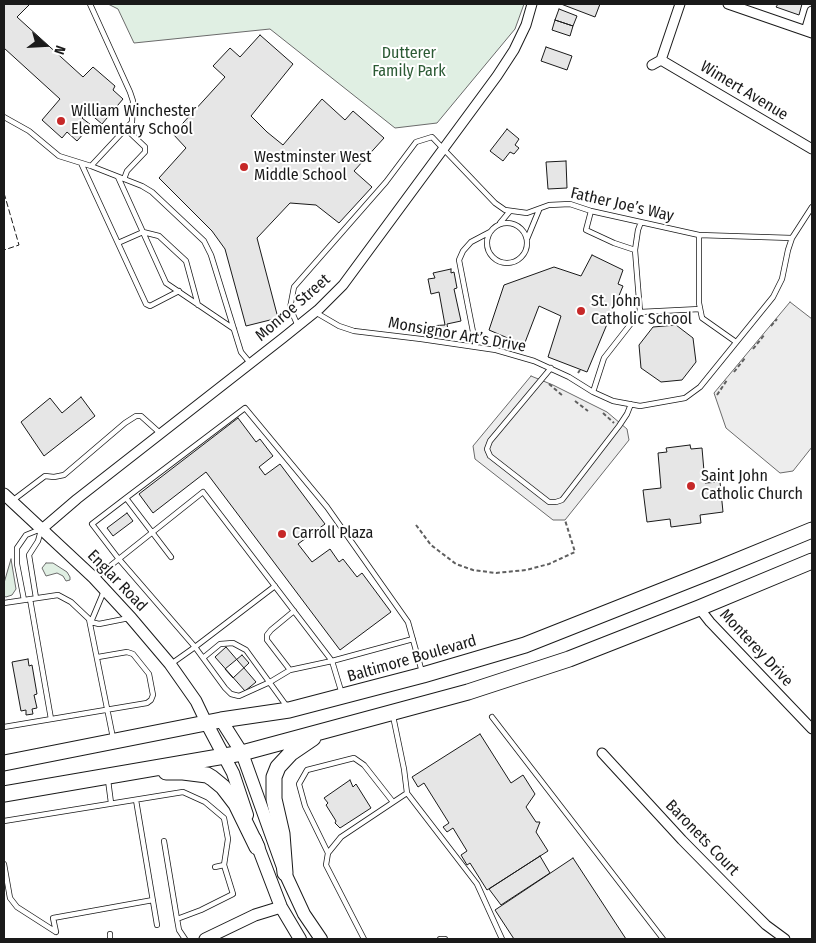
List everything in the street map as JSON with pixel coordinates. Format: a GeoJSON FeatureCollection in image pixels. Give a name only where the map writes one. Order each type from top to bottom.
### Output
{"type":"FeatureCollection","features":[{"type":"Feature","properties":{"kind":"highway","name":"Baltimore Boulevard"},"geometry":{"type":"LineString","coordinates":[[4,763],[214,722],[289,710],[423,675],[525,645],[812,530]]}},
{"type":"Feature","properties":{"kind":"highway"},"geometry":{"type":"LineString","coordinates":[[4,794],[224,756],[468,692],[560,662],[812,562]]}},
{"type":"Feature","properties":{"kind":"highway"},"geometry":{"type":"LineString","coordinates":[[285,873],[282,834],[274,799],[274,778],[278,766],[291,753],[315,736],[335,728]]}},
{"type":"Feature","properties":{"kind":"highway"},"geometry":{"type":"LineString","coordinates":[[115,774],[183,772],[207,775],[223,787],[236,804],[257,847]]}},
{"type":"Feature","properties":{"kind":"main road","name":"Englar Road"},"geometry":{"type":"LineString","coordinates":[[214,722],[242,752],[285,873],[304,914],[321,939]]}},
{"type":"Feature","properties":{"kind":"main road","name":"Englar Road"},"geometry":{"type":"LineString","coordinates":[[214,722],[224,756],[236,781],[257,847],[281,907],[300,939]]}},
{"type":"Feature","properties":{"kind":"street","name":"Monroe Street"},"geometry":{"type":"LineString","coordinates":[[42,529],[77,499],[316,312],[343,285],[498,76],[514,50],[526,25],[532,4]]}},
{"type":"Feature","properties":{"kind":"street"},"geometry":{"type":"LineString","coordinates":[[652,65],[661,60],[680,4]]}},
{"type":"Feature","properties":{"kind":"street"},"geometry":{"type":"LineString","coordinates":[[728,4],[747,7],[809,32],[812,11]]}},
{"type":"Feature","properties":{"kind":"street","name":"Wimert Avenue"},"geometry":{"type":"LineString","coordinates":[[661,60],[812,149]]}},
{"type":"Feature","properties":{"kind":"street","name":"Englar Road"},"geometry":{"type":"LineString","coordinates":[[8,497],[94,578],[131,618],[170,664],[196,701],[214,722]]}},
{"type":"Feature","properties":{"kind":"street","name":"Monterey Drive"},"geometry":{"type":"LineString","coordinates":[[700,608],[710,622],[812,730]]}},
{"type":"Feature","properties":{"kind":"street","name":"Baronets Court"},"geometry":{"type":"LineString","coordinates":[[602,753],[682,840],[766,925],[785,939]]}},
{"type":"Feature","properties":{"kind":"street"},"geometry":{"type":"LineString","coordinates":[[205,939],[255,915],[281,907]]}},
{"type":"Feature","properties":{"kind":"lane"},"geometry":{"type":"LineString","coordinates":[[90,4],[133,102],[132,122],[91,166]]}},
{"type":"Feature","properties":{"kind":"lane"},"geometry":{"type":"LineString","coordinates":[[4,117],[29,131],[59,156],[118,176],[152,192],[204,241],[211,255],[241,352],[251,364]]}},
{"type":"Feature","properties":{"kind":"lane"},"geometry":{"type":"LineString","coordinates":[[124,179],[126,172],[145,152],[145,147],[126,129]]}},
{"type":"Feature","properties":{"kind":"lane"},"geometry":{"type":"LineString","coordinates":[[298,326],[290,308],[294,287],[386,182],[416,142],[432,137],[495,203],[510,211],[500,224],[490,232],[471,242],[463,251],[459,260],[476,347]]}},
{"type":"Feature","properties":{"kind":"lane"},"geometry":{"type":"LineString","coordinates":[[81,163],[146,304],[150,306],[179,291]]}},
{"type":"Feature","properties":{"kind":"lane"},"geometry":{"type":"LineString","coordinates":[[118,176],[166,282],[234,329]]}},
{"type":"Feature","properties":{"kind":"lane","name":"Father Joe’s Way"},"geometry":{"type":"LineString","coordinates":[[510,211],[528,213],[550,205],[570,204],[591,211],[699,235],[792,238]]}},
{"type":"Feature","properties":{"kind":"lane","name":"Monsignor Art’s Drive"},"geometry":{"type":"LineString","coordinates":[[316,312],[339,326],[354,331],[496,350],[534,360],[613,401],[640,406],[685,398],[700,387],[773,297],[782,279],[792,238],[812,207]]}},
{"type":"Feature","properties":{"kind":"lane"},"geometry":{"type":"LineString","coordinates":[[490,232],[486,241],[490,255],[500,262],[507,263],[520,258],[524,252],[539,210]]}},
{"type":"Feature","properties":{"kind":"lane"},"geometry":{"type":"LineString","coordinates":[[591,211],[586,230],[634,250]]}},
{"type":"Feature","properties":{"kind":"lane"},"geometry":{"type":"LineString","coordinates":[[594,392],[604,358],[640,312],[634,250],[641,222]]}},
{"type":"Feature","properties":{"kind":"lane"},"geometry":{"type":"LineString","coordinates":[[500,224],[507,223],[520,228],[527,240]]}},
{"type":"Feature","properties":{"kind":"lane"},"geometry":{"type":"LineString","coordinates":[[118,244],[143,232],[159,236],[186,261],[198,305]]}},
{"type":"Feature","properties":{"kind":"lane"},"geometry":{"type":"LineString","coordinates":[[699,235],[700,309],[702,318],[736,342]]}},
{"type":"Feature","properties":{"kind":"lane"},"geometry":{"type":"LineString","coordinates":[[640,312],[700,309]]}},
{"type":"Feature","properties":{"kind":"lane"},"geometry":{"type":"LineString","coordinates":[[551,368],[490,441],[488,449],[490,456],[550,502],[562,500],[619,426],[631,404]]}},
{"type":"Feature","properties":{"kind":"lane"},"geometry":{"type":"LineString","coordinates":[[413,639],[332,661],[290,670],[270,682],[239,696],[231,694],[195,646],[118,558],[92,524],[245,408],[327,507],[408,622],[413,639],[423,675]]}},
{"type":"Feature","properties":{"kind":"lane"},"geometry":{"type":"LineString","coordinates":[[8,497],[45,476],[64,475],[125,423],[136,416],[141,416],[161,434]]}},
{"type":"Feature","properties":{"kind":"lane"},"geometry":{"type":"LineString","coordinates":[[94,578],[203,492],[332,661],[343,697]]}},
{"type":"Feature","properties":{"kind":"lane"},"geometry":{"type":"LineString","coordinates":[[126,498],[171,556]]}},
{"type":"Feature","properties":{"kind":"lane"},"geometry":{"type":"LineString","coordinates":[[42,529],[38,541],[28,555],[37,643],[51,719]]}},
{"type":"Feature","properties":{"kind":"lane"},"geometry":{"type":"LineString","coordinates":[[24,600],[17,564],[17,548],[26,535],[42,529]]}},
{"type":"Feature","properties":{"kind":"lane"},"geometry":{"type":"LineString","coordinates":[[170,664],[275,586]]}},
{"type":"Feature","properties":{"kind":"lane"},"geometry":{"type":"LineString","coordinates":[[91,622],[105,590]]}},
{"type":"Feature","properties":{"kind":"lane"},"geometry":{"type":"LineString","coordinates":[[4,603],[52,595],[64,597],[87,616],[91,622],[114,742]]}},
{"type":"Feature","properties":{"kind":"lane"},"geometry":{"type":"LineString","coordinates":[[290,670],[267,640],[267,635],[270,630],[294,611]]}},
{"type":"Feature","properties":{"kind":"lane"},"geometry":{"type":"LineString","coordinates":[[91,622],[98,624],[131,618]]}},
{"type":"Feature","properties":{"kind":"lane"},"geometry":{"type":"LineString","coordinates":[[204,658],[220,644],[233,643],[246,650],[289,710]]}},
{"type":"Feature","properties":{"kind":"lane"},"geometry":{"type":"LineString","coordinates":[[4,727],[149,702],[153,695],[151,678],[130,653],[98,657]]}},
{"type":"Feature","properties":{"kind":"lane"},"geometry":{"type":"LineString","coordinates":[[393,713],[407,793],[477,884],[502,939]]}},
{"type":"Feature","properties":{"kind":"lane"},"geometry":{"type":"LineString","coordinates":[[492,717],[664,939]]}},
{"type":"Feature","properties":{"kind":"lane"},"geometry":{"type":"LineString","coordinates":[[328,853],[305,806],[300,784],[307,770],[354,758],[364,765],[393,802]]}},
{"type":"Feature","properties":{"kind":"lane"},"geometry":{"type":"LineString","coordinates":[[111,803],[115,774]]}},
{"type":"Feature","properties":{"kind":"lane"},"geometry":{"type":"LineString","coordinates":[[4,821],[183,792],[205,802],[224,818],[228,839],[224,865],[233,894],[177,920]]}},
{"type":"Feature","properties":{"kind":"lane"},"geometry":{"type":"LineString","coordinates":[[364,939],[326,865],[328,853],[341,837],[407,793]]}},
{"type":"Feature","properties":{"kind":"lane"},"geometry":{"type":"LineString","coordinates":[[136,800],[157,925]]}},
{"type":"Feature","properties":{"kind":"lane"},"geometry":{"type":"LineString","coordinates":[[164,841],[179,930],[186,939]]}},
{"type":"Feature","properties":{"kind":"lane"},"geometry":{"type":"LineString","coordinates":[[4,864],[10,898],[17,907],[56,932],[52,918],[153,900]]}},
{"type":"Feature","properties":{"kind":"lane"},"geometry":{"type":"LineString","coordinates":[[215,867],[224,865]]}},
{"type":"Feature","properties":{"kind":"lane"},"geometry":{"type":"LineString","coordinates":[[440,939],[445,939]]}},
{"type":"Feature","properties":{"kind":"path"},"geometry":{"type":"LineString","coordinates":[[771,326],[777,319]]}},
{"type":"Feature","properties":{"kind":"path"},"geometry":{"type":"LineString","coordinates":[[753,349],[765,334]]}},
{"type":"Feature","properties":{"kind":"path"},"geometry":{"type":"LineString","coordinates":[[734,372],[745,358]]}},
{"type":"Feature","properties":{"kind":"path"},"geometry":{"type":"LineString","coordinates":[[716,395],[727,380]]}},
{"type":"Feature","properties":{"kind":"path"},"geometry":{"type":"LineString","coordinates":[[549,384],[563,396]]}},
{"type":"Feature","properties":{"kind":"path"},"geometry":{"type":"LineString","coordinates":[[575,401],[588,411]]}},
{"type":"Feature","properties":{"kind":"path"},"geometry":{"type":"LineString","coordinates":[[603,413],[616,424]]}},
{"type":"Feature","properties":{"kind":"path"},"geometry":{"type":"LineString","coordinates":[[416,525],[431,545],[456,564],[473,570],[496,573],[526,570],[550,564],[575,552],[565,520]]}},
{"type":"Feature","properties":{"kind":"green space","name":"Dutterer Family Park"},"geometry":{"type":"Polygon","coordinates":[[[108,4],[524,4],[515,29],[437,123],[395,128],[270,29],[134,43],[118,9],[108,4]]]}},
{"type":"Feature","properties":{"kind":"green space"},"geometry":{"type":"Polygon","coordinates":[[[11,559],[16,589],[12,595],[6,597],[4,596],[4,583],[11,559]]]}},
{"type":"Feature","properties":{"kind":"green space"},"geometry":{"type":"Polygon","coordinates":[[[46,563],[53,563],[67,572],[70,580],[66,581],[63,576],[57,573],[46,576],[42,568],[46,563]]]}},
{"type":"Feature","properties":{"kind":"shaded area"},"geometry":{"type":"Polygon","coordinates":[[[790,302],[812,319],[812,447],[793,471],[780,473],[726,428],[714,393],[790,302]]]}},
{"type":"Feature","properties":{"kind":"shaded area"},"geometry":{"type":"Polygon","coordinates":[[[531,376],[607,412],[627,429],[629,440],[565,520],[553,520],[475,459],[473,446],[531,376]]]}},
{"type":"Feature","properties":{"kind":"building","name":"William Winchester Elementary School"},"geometry":{"type":"Polygon","coordinates":[[[4,4],[28,4],[17,17],[83,77],[93,67],[115,86],[113,90],[123,99],[102,124],[88,112],[82,118],[91,125],[77,141],[67,132],[62,138],[42,120],[60,99],[4,48],[4,4]]]}},
{"type":"Feature","properties":{"kind":"building"},"geometry":{"type":"Polygon","coordinates":[[[561,4],[600,4],[595,17],[561,4]]]}},
{"type":"Feature","properties":{"kind":"building"},"geometry":{"type":"Polygon","coordinates":[[[778,4],[802,4],[799,15],[776,7],[778,4]]]}},
{"type":"Feature","properties":{"kind":"building"},"geometry":{"type":"Polygon","coordinates":[[[559,9],[577,16],[573,26],[555,20],[559,9]]]}},
{"type":"Feature","properties":{"kind":"building"},"geometry":{"type":"Polygon","coordinates":[[[555,20],[573,26],[570,36],[552,30],[555,20]]]}},
{"type":"Feature","properties":{"kind":"building","name":"Westminster West Middle School"},"geometry":{"type":"Polygon","coordinates":[[[260,35],[293,64],[251,116],[267,132],[283,145],[322,99],[345,120],[353,111],[384,138],[354,171],[372,187],[339,223],[316,205],[290,203],[257,238],[278,318],[246,326],[225,249],[212,231],[159,178],[186,148],[173,134],[225,77],[213,66],[230,48],[240,57],[260,35]]]}},
{"type":"Feature","properties":{"kind":"building"},"geometry":{"type":"Polygon","coordinates":[[[546,47],[572,56],[567,70],[541,61],[546,47]]]}},
{"type":"Feature","properties":{"kind":"building"},"geometry":{"type":"Polygon","coordinates":[[[507,129],[519,139],[515,145],[519,148],[514,154],[510,152],[503,161],[490,151],[507,129]]]}},
{"type":"Feature","properties":{"kind":"building"},"geometry":{"type":"Polygon","coordinates":[[[566,161],[567,188],[548,189],[546,162],[566,161]]]}},
{"type":"Feature","properties":{"kind":"building","name":"St. John Catholic School"},"geometry":{"type":"Polygon","coordinates":[[[592,255],[623,270],[618,284],[623,286],[587,372],[548,357],[561,316],[539,306],[524,345],[489,330],[504,285],[554,267],[581,276],[592,255]]]}},
{"type":"Feature","properties":{"kind":"building"},"geometry":{"type":"Polygon","coordinates":[[[451,269],[451,273],[454,272],[457,288],[454,289],[461,321],[447,324],[449,336],[428,338],[427,326],[445,325],[439,292],[431,294],[428,279],[435,278],[433,273],[451,269]]]}},
{"type":"Feature","properties":{"kind":"building"},"geometry":{"type":"Polygon","coordinates":[[[676,325],[693,338],[696,362],[682,380],[661,382],[641,368],[639,345],[653,327],[676,325]]]}},
{"type":"Feature","properties":{"kind":"building"},"geometry":{"type":"Polygon","coordinates":[[[81,397],[95,416],[44,456],[21,422],[50,398],[62,413],[81,397]]]}},
{"type":"Feature","properties":{"kind":"building","name":"Carroll Plaza"},"geometry":{"type":"Polygon","coordinates":[[[238,418],[256,442],[260,439],[273,456],[259,467],[265,475],[280,464],[325,524],[298,544],[312,562],[330,549],[339,562],[343,559],[357,577],[362,573],[391,612],[340,650],[206,472],[153,513],[139,494],[238,418]]]}},
{"type":"Feature","properties":{"kind":"building","name":"Saint John Catholic Church"},"geometry":{"type":"Polygon","coordinates":[[[690,445],[691,449],[702,448],[705,483],[720,482],[723,512],[700,515],[701,523],[671,527],[670,519],[647,522],[643,490],[661,488],[658,453],[667,452],[666,448],[690,445]]]}},
{"type":"Feature","properties":{"kind":"building"},"geometry":{"type":"Polygon","coordinates":[[[127,513],[133,521],[113,536],[107,528],[127,513]]]}},
{"type":"Feature","properties":{"kind":"building"},"geometry":{"type":"Polygon","coordinates":[[[226,647],[256,682],[245,691],[215,657],[226,647]]]}},
{"type":"Feature","properties":{"kind":"building"},"geometry":{"type":"Polygon","coordinates":[[[242,655],[249,663],[233,678],[225,669],[242,655]]]}},
{"type":"Feature","properties":{"kind":"building"},"geometry":{"type":"Polygon","coordinates":[[[28,659],[29,666],[32,665],[37,694],[34,695],[37,708],[32,709],[33,714],[26,715],[26,710],[21,711],[12,662],[28,659]]]}},
{"type":"Feature","properties":{"kind":"building"},"geometry":{"type":"Polygon","coordinates":[[[480,734],[511,783],[523,775],[535,794],[526,807],[536,822],[540,822],[536,832],[548,851],[487,890],[470,863],[467,865],[461,855],[467,851],[453,828],[447,832],[443,827],[449,823],[424,783],[418,787],[412,777],[480,734]]]}},
{"type":"Feature","properties":{"kind":"building"},"geometry":{"type":"Polygon","coordinates":[[[350,780],[353,787],[356,784],[371,808],[340,828],[335,823],[336,821],[324,798],[350,780]]]}},
{"type":"Feature","properties":{"kind":"building"},"geometry":{"type":"Polygon","coordinates":[[[540,856],[550,873],[501,905],[489,889],[540,856]]]}},
{"type":"Feature","properties":{"kind":"building"},"geometry":{"type":"Polygon","coordinates":[[[573,858],[626,939],[514,939],[495,910],[573,858]]]}},
{"type":"Feature","properties":{"kind":"fence"},"geometry":{"type":"LineString","coordinates":[[4,193],[19,245],[4,250]]}},
{"type":"Feature","properties":{"kind":"place","name":"William Winchester Elementary School"},"geometry":{"type":"Point","coordinates":[61,121]}},
{"type":"Feature","properties":{"kind":"place","name":"Westminster West Middle School"},"geometry":{"type":"Point","coordinates":[244,167]}},
{"type":"Feature","properties":{"kind":"place","name":"St. John Catholic School"},"geometry":{"type":"Point","coordinates":[581,311]}},
{"type":"Feature","properties":{"kind":"place","name":"Saint John Catholic Church"},"geometry":{"type":"Point","coordinates":[691,486]}},
{"type":"Feature","properties":{"kind":"place","name":"Carroll Plaza"},"geometry":{"type":"Point","coordinates":[282,534]}}]}
